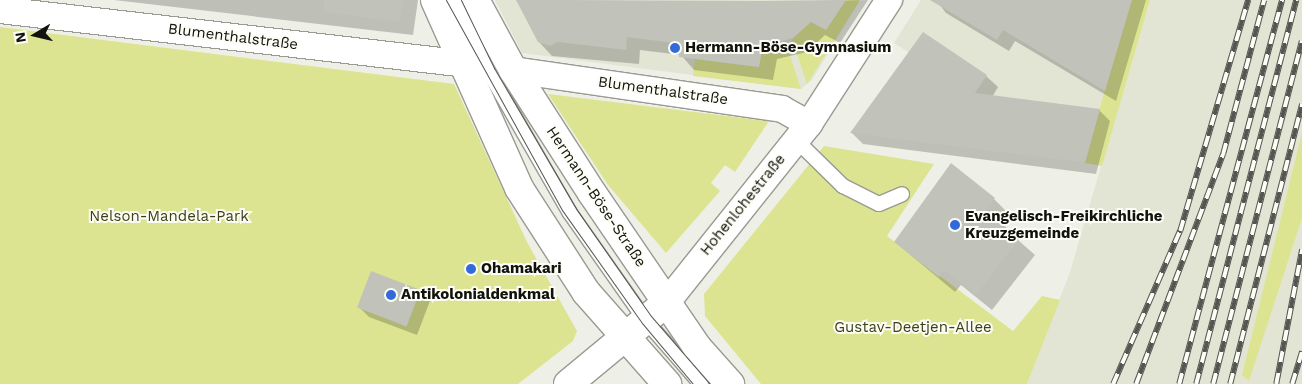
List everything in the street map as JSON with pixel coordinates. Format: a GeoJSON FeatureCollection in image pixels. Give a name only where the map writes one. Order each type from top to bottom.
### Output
{"type":"FeatureCollection","features":[{"type":"Feature","properties":{"kind":"main road"},"geometry":{"type":"LineString","coordinates":[[435,0],[467,64],[519,188],[581,285],[624,339],[667,384]]}},
{"type":"Feature","properties":{"kind":"main road","name":"Hermann-Böse-Straße"},"geometry":{"type":"LineString","coordinates":[[475,0],[513,70],[667,302],[730,384]]}},
{"type":"Feature","properties":{"kind":"main road","name":"Hohenlohestraße"},"geometry":{"type":"LineString","coordinates":[[568,384],[667,302]]}},
{"type":"Feature","properties":{"kind":"street","name":"Hohenlohestraße"},"geometry":{"type":"LineString","coordinates":[[667,302],[803,132],[889,0]]}},
{"type":"Feature","properties":{"kind":"street","name":"Blumenthalstraße"},"geometry":{"type":"LineString","coordinates":[[0,10],[467,64]]}},
{"type":"Feature","properties":{"kind":"street","name":"Blumenthalstraße"},"geometry":{"type":"LineString","coordinates":[[513,70],[782,109],[803,132]]}},
{"type":"Feature","properties":{"kind":"lane"},"geometry":{"type":"LineString","coordinates":[[454,0],[542,166],[646,320],[701,384]]}},
{"type":"Feature","properties":{"kind":"lane"},"geometry":{"type":"LineString","coordinates":[[803,132],[843,186],[879,204],[902,194]]}},
{"type":"Feature","properties":{"kind":"shaded area","name":"Hermann-Böse-Gymnasium"},"geometry":{"type":"Polygon","coordinates":[[[495,0],[860,0],[812,80],[801,89],[522,53],[495,0]]]}},
{"type":"Feature","properties":{"kind":"shaded area"},"geometry":{"type":"Polygon","coordinates":[[[921,0],[995,0],[1110,71],[1085,163],[939,144],[925,63],[894,43],[921,0]]]}},
{"type":"Feature","properties":{"kind":"shaded area"},"geometry":{"type":"Polygon","coordinates":[[[1150,0],[1302,0],[1302,384],[1027,384],[1070,272],[1150,0]]]}},
{"type":"Feature","properties":{"kind":"green space"},"geometry":{"type":"Polygon","coordinates":[[[846,0],[860,0],[807,84],[792,39],[810,22],[826,30],[846,0]]]}},
{"type":"Feature","properties":{"kind":"green space"},"geometry":{"type":"Polygon","coordinates":[[[1129,0],[1150,0],[1102,166],[1085,163],[1129,0]]]}},
{"type":"Feature","properties":{"kind":"green space","name":"Nelson-Mandela-Park"},"geometry":{"type":"Polygon","coordinates":[[[0,27],[454,84],[527,242],[577,331],[573,341],[518,384],[0,384],[0,27]]]}},
{"type":"Feature","properties":{"kind":"green space"},"geometry":{"type":"Polygon","coordinates":[[[787,47],[801,89],[693,76],[695,59],[759,67],[761,51],[787,47]]]}},
{"type":"Feature","properties":{"kind":"green space"},"geometry":{"type":"Polygon","coordinates":[[[548,94],[769,121],[735,172],[725,165],[711,183],[720,191],[666,253],[608,185],[548,94]]]}},
{"type":"Feature","properties":{"kind":"green space"},"geometry":{"type":"Polygon","coordinates":[[[1302,133],[1302,218],[1249,381],[1242,375],[1302,133]]]}},
{"type":"Feature","properties":{"kind":"green space","name":"Gustav-Deetjen-Allee"},"geometry":{"type":"Polygon","coordinates":[[[824,146],[934,164],[887,236],[1013,331],[1042,296],[1060,300],[1027,384],[761,384],[705,316],[704,294],[824,146]]]}},
{"type":"Feature","properties":{"kind":"building"},"geometry":{"type":"Polygon","coordinates":[[[324,0],[403,0],[400,22],[324,12],[324,0]]]}},
{"type":"Feature","properties":{"kind":"building","name":"Hermann-Böse-Gymnasium"},"geometry":{"type":"Polygon","coordinates":[[[516,0],[846,0],[826,30],[811,22],[793,38],[763,46],[759,67],[679,57],[681,44],[627,37],[626,50],[558,42],[550,46],[538,42],[516,0]]]}},
{"type":"Feature","properties":{"kind":"building"},"geometry":{"type":"Polygon","coordinates":[[[930,0],[1132,0],[1105,91],[1003,30],[997,40],[930,0]]]}},
{"type":"Feature","properties":{"kind":"building"},"geometry":{"type":"Polygon","coordinates":[[[923,32],[987,75],[975,93],[1100,109],[1085,163],[850,133],[923,32]]]}},
{"type":"Feature","properties":{"kind":"building","name":"Evangelisch-Freikirchliche Kreuzgemeinde"},"geometry":{"type":"Polygon","coordinates":[[[951,163],[995,198],[985,211],[1020,238],[976,295],[944,270],[939,277],[894,242],[951,163]]]}},
{"type":"Feature","properties":{"kind":"building","name":"Antikolonialdenkmal"},"geometry":{"type":"Polygon","coordinates":[[[371,271],[420,290],[407,326],[357,307],[371,271]]]}},
{"type":"Feature","properties":{"kind":"tram line"},"geometry":{"type":"LineString","coordinates":[[446,0],[562,210],[642,323],[693,384]]}},
{"type":"Feature","properties":{"kind":"tram line"},"geometry":{"type":"LineString","coordinates":[[461,0],[494,68],[577,210],[651,316],[710,384]]}},
{"type":"Feature","properties":{"kind":"railway"},"geometry":{"type":"LineString","coordinates":[[1113,384],[1180,231],[1248,0]]}},
{"type":"Feature","properties":{"kind":"railway"},"geometry":{"type":"LineString","coordinates":[[1136,384],[1223,154],[1264,0]]}},
{"type":"Feature","properties":{"kind":"railway"},"geometry":{"type":"LineString","coordinates":[[1179,384],[1282,0]]}},
{"type":"Feature","properties":{"kind":"railway"},"geometry":{"type":"LineString","coordinates":[[1196,384],[1296,0]]}},
{"type":"Feature","properties":{"kind":"railway"},"geometry":{"type":"LineString","coordinates":[[1213,384],[1302,41]]}},
{"type":"Feature","properties":{"kind":"railway"},"geometry":{"type":"LineString","coordinates":[[1230,384],[1302,104]]}},
{"type":"Feature","properties":{"kind":"railway"},"geometry":{"type":"LineString","coordinates":[[1276,384],[1302,249]]}},
{"type":"Feature","properties":{"kind":"railway"},"geometry":{"type":"LineString","coordinates":[[1292,384],[1302,352]]}},
{"type":"Feature","properties":{"kind":"place","name":"Hermann-Böse-Gymnasium"},"geometry":{"type":"Point","coordinates":[675,48]}},
{"type":"Feature","properties":{"kind":"place","name":"Evangelisch-Freikirchliche Kreuzgemeinde"},"geometry":{"type":"Point","coordinates":[955,225]}},
{"type":"Feature","properties":{"kind":"place","name":"Ohamakari"},"geometry":{"type":"Point","coordinates":[471,269]}},
{"type":"Feature","properties":{"kind":"place","name":"Antikolonialdenkmal"},"geometry":{"type":"Point","coordinates":[391,295]}}]}
